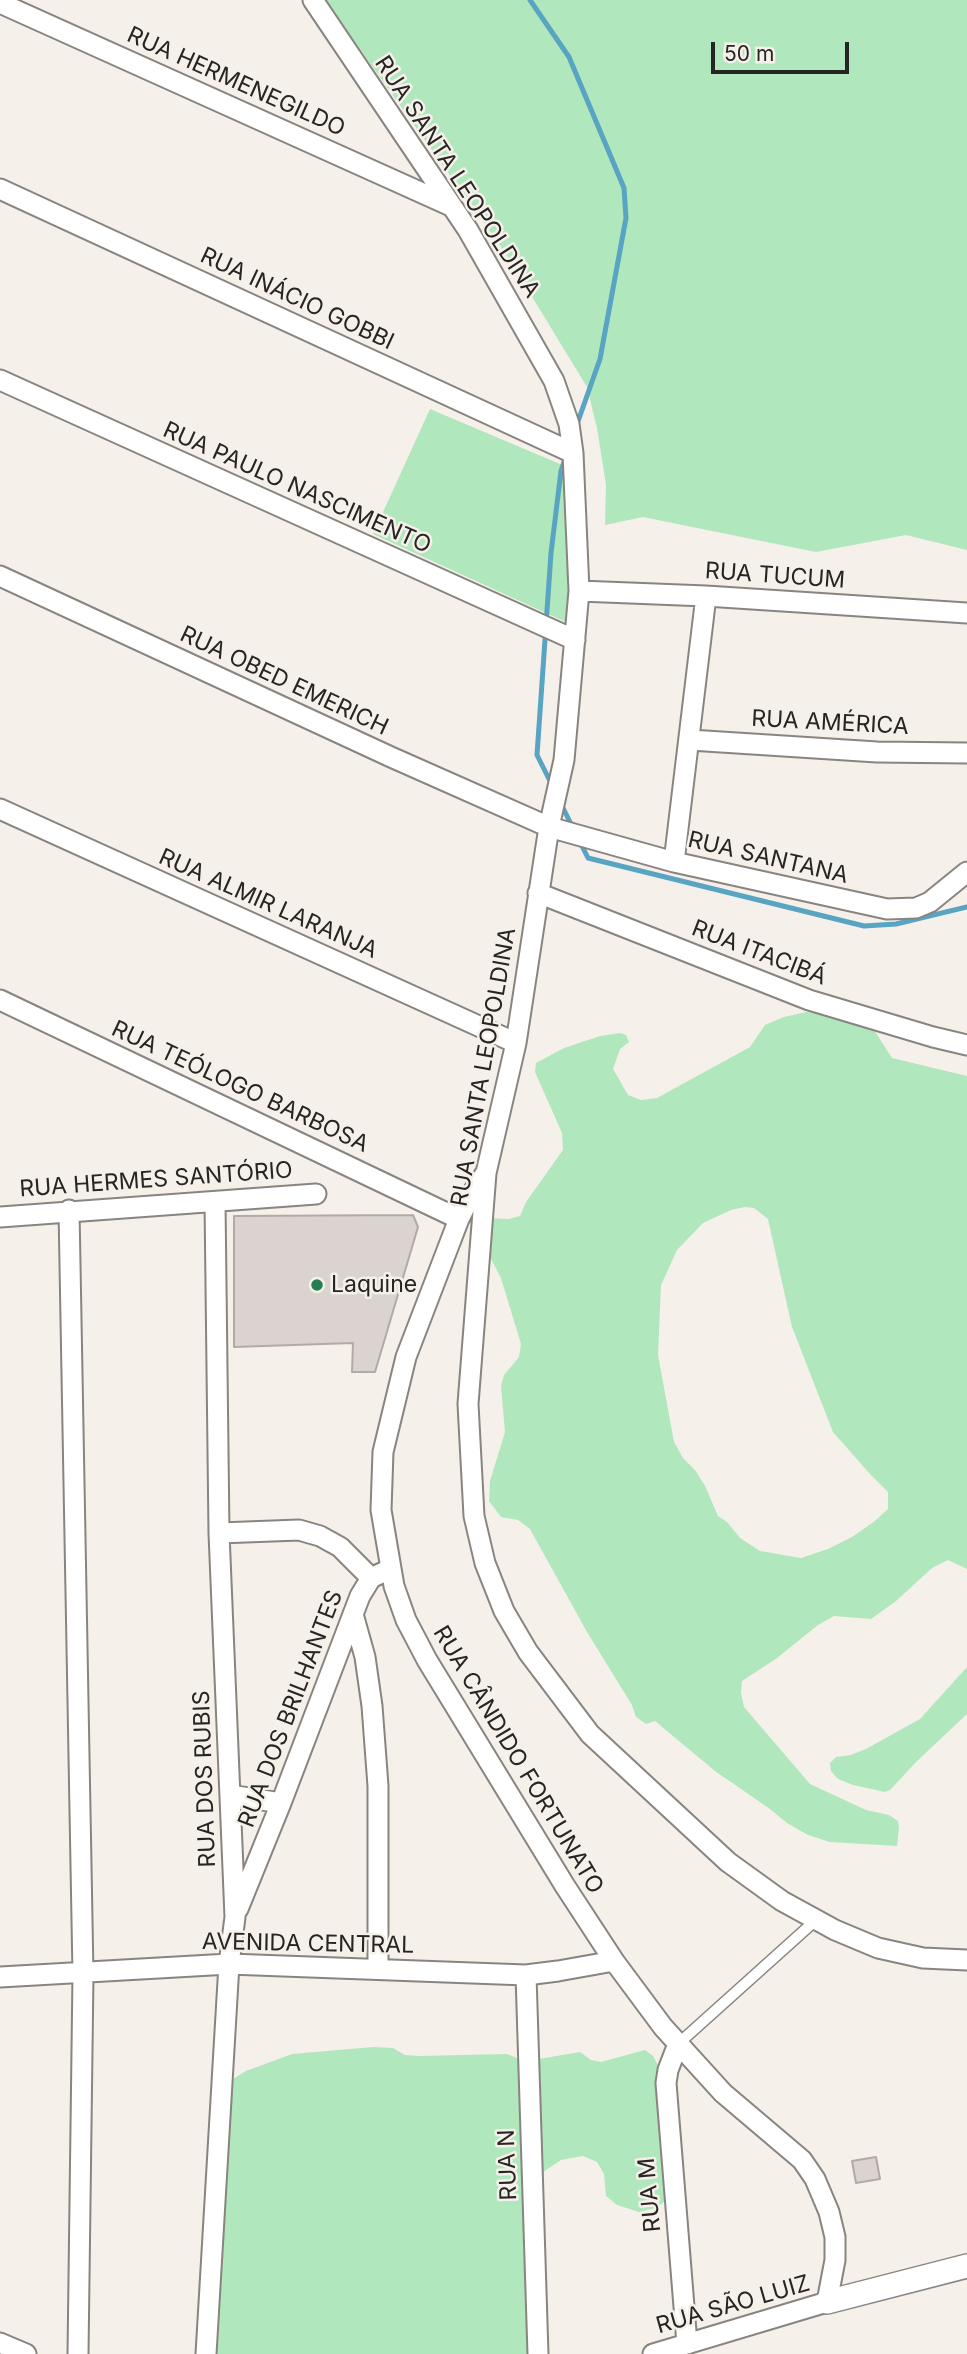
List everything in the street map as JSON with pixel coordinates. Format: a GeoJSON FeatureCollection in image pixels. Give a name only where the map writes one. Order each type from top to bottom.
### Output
{"type":"FeatureCollection","features":[{"type":"Feature","properties":{"kind":"street","name":"RUA SANTA LEOPOLDINA"},"geometry":{"type":"LineString","coordinates":[[313,0],[468,230],[554,381],[569,424],[573,453],[579,591],[564,760],[549,827],[516,1043],[486,1173],[468,1404],[474,1516],[485,1563],[504,1611],[528,1652],[590,1734],[727,1862],[782,1901],[816,1920],[878,1948],[923,1958],[967,1959]]}},
{"type":"Feature","properties":{"kind":"street","name":"RUA HERMENEGILDO"},"geometry":{"type":"LineString","coordinates":[[0,3],[452,206]]}},
{"type":"Feature","properties":{"kind":"street","name":"RUA INÁCIO GOBBI"},"geometry":{"type":"LineString","coordinates":[[0,189],[573,453]]}},
{"type":"Feature","properties":{"kind":"street","name":"RUA PAULO NASCIMENTO"},"geometry":{"type":"LineString","coordinates":[[0,380],[575,640]]}},
{"type":"Feature","properties":{"kind":"street","name":"RUA OBED EMERICH"},"geometry":{"type":"LineString","coordinates":[[0,576],[549,827]]}},
{"type":"Feature","properties":{"kind":"street","name":"RUA TUCUM"},"geometry":{"type":"LineString","coordinates":[[579,591],[706,596],[967,613]]}},
{"type":"Feature","properties":{"kind":"street"},"geometry":{"type":"LineString","coordinates":[[674,862],[706,596]]}},
{"type":"Feature","properties":{"kind":"street","name":"RUA AMÉRICA"},"geometry":{"type":"LineString","coordinates":[[690,740],[877,752],[967,753]]}},
{"type":"Feature","properties":{"kind":"street","name":"RUA ALMIR LARANJA"},"geometry":{"type":"LineString","coordinates":[[0,809],[516,1043]]}},
{"type":"Feature","properties":{"kind":"street","name":"RUA SANTANA"},"geometry":{"type":"LineString","coordinates":[[549,827],[674,862],[887,909],[916,908],[930,902],[967,872]]}},
{"type":"Feature","properties":{"kind":"street","name":"RUA ITACIBÁ"},"geometry":{"type":"LineString","coordinates":[[538,894],[809,1000],[967,1045]]}},
{"type":"Feature","properties":{"kind":"street","name":"RUA TEÓLOGO BARBOSA"},"geometry":{"type":"LineString","coordinates":[[0,1000],[459,1219]]}},
{"type":"Feature","properties":{"kind":"street","name":"RUA CÂNDIDO FORTUNATO"},"geometry":{"type":"LineString","coordinates":[[486,1173],[459,1219],[407,1357],[383,1452],[381,1510],[390,1569],[406,1620],[427,1660],[614,1961],[678,2044],[723,2093],[802,2160],[815,2179],[829,2211],[835,2237],[835,2260],[827,2302]]}},
{"type":"Feature","properties":{"kind":"street","name":"RUA HERMES SANTÓRIO"},"geometry":{"type":"LineString","coordinates":[[0,1217],[316,1194]]}},
{"type":"Feature","properties":{"kind":"street","name":"RUA DOS RUBIS"},"geometry":{"type":"LineString","coordinates":[[206,2354],[229,1964],[235,1917],[219,1533],[215,1202]]}},
{"type":"Feature","properties":{"kind":"street"},"geometry":{"type":"LineString","coordinates":[[69,1210],[83,1974],[78,2354]]}},
{"type":"Feature","properties":{"kind":"street"},"geometry":{"type":"LineString","coordinates":[[219,1533],[299,1530],[320,1536],[340,1547],[371,1578]]}},
{"type":"Feature","properties":{"kind":"street","name":"RUA DOS BRILHANTES"},"geometry":{"type":"LineString","coordinates":[[235,1917],[360,1596],[371,1578],[390,1569]]}},
{"type":"Feature","properties":{"kind":"street"},"geometry":{"type":"LineString","coordinates":[[353,1614],[365,1657],[378,1786],[378,1968]]}},
{"type":"Feature","properties":{"kind":"street"},"geometry":{"type":"LineString","coordinates":[[230,1795],[281,1803]]}},
{"type":"Feature","properties":{"kind":"street","name":"AVENIDA CENTRAL"},"geometry":{"type":"LineString","coordinates":[[0,1977],[229,1964],[526,1975],[614,1961]]}},
{"type":"Feature","properties":{"kind":"street","name":"RUA N"},"geometry":{"type":"LineString","coordinates":[[526,1975],[538,2354]]}},
{"type":"Feature","properties":{"kind":"street","name":"RUA M"},"geometry":{"type":"LineString","coordinates":[[678,2044],[666,2083],[687,2344]]}},
{"type":"Feature","properties":{"kind":"street"},"geometry":{"type":"LineString","coordinates":[[827,2302],[967,2266]]}},
{"type":"Feature","properties":{"kind":"street","name":"RUA SÃO LUIZ"},"geometry":{"type":"LineString","coordinates":[[653,2354],[827,2302]]}},
{"type":"Feature","properties":{"kind":"street"},"geometry":{"type":"LineString","coordinates":[[0,2343],[26,2354]]}},
{"type":"Feature","properties":{"kind":"lane"},"geometry":{"type":"LineString","coordinates":[[678,2044],[816,1920]]}},
{"type":"Feature","properties":{"kind":"green space"},"geometry":{"type":"Polygon","coordinates":[[[325,0],[967,0],[967,550],[906,535],[816,552],[643,517],[605,525],[606,485],[587,387],[506,254],[325,0]]]}},
{"type":"Feature","properties":{"kind":"green space"},"geometry":{"type":"Polygon","coordinates":[[[430,409],[567,467],[570,624],[373,534],[430,409]]]}},
{"type":"Feature","properties":{"kind":"green space"},"geometry":{"type":"Polygon","coordinates":[[[806,1012],[825,1014],[874,1030],[892,1058],[967,1076],[967,1569],[948,1560],[932,1568],[896,1601],[871,1619],[834,1616],[742,1681],[744,1707],[810,1784],[866,1810],[889,1815],[898,1821],[897,1846],[830,1842],[808,1835],[715,1771],[655,1721],[646,1724],[636,1717],[632,1705],[587,1632],[530,1529],[518,1520],[501,1517],[489,1501],[490,1481],[505,1432],[501,1386],[504,1375],[519,1357],[521,1344],[501,1278],[481,1240],[487,1218],[509,1219],[520,1216],[526,1202],[563,1150],[562,1133],[535,1072],[536,1063],[564,1048],[600,1036],[620,1033],[626,1035],[629,1042],[620,1049],[613,1069],[628,1095],[641,1100],[657,1098],[750,1047],[765,1025],[806,1012]],[[754,1208],[731,1210],[703,1223],[677,1250],[661,1285],[658,1355],[674,1442],[705,1486],[718,1516],[727,1522],[740,1538],[760,1551],[801,1558],[852,1537],[875,1521],[888,1509],[888,1492],[833,1432],[792,1327],[768,1219],[754,1208]]]}},
{"type":"Feature","properties":{"kind":"green space"},"geometry":{"type":"Polygon","coordinates":[[[967,1667],[967,1714],[890,1790],[885,1792],[853,1785],[838,1779],[831,1771],[830,1763],[836,1757],[866,1749],[920,1719],[967,1667]]]}},
{"type":"Feature","properties":{"kind":"green space"},"geometry":{"type":"Polygon","coordinates":[[[373,2047],[393,2048],[405,2055],[507,2054],[519,2059],[533,2060],[580,2052],[591,2060],[601,2062],[645,2050],[653,2056],[663,2075],[659,2142],[666,2171],[665,2201],[656,2208],[639,2212],[617,2205],[606,2196],[604,2174],[597,2162],[583,2156],[561,2160],[543,2172],[533,2204],[528,2354],[215,2354],[225,2090],[233,2079],[246,2071],[292,2054],[373,2047]]]}},
{"type":"Feature","properties":{"kind":"building","name":"Laquine"},"geometry":{"type":"Polygon","coordinates":[[[413,1215],[418,1227],[375,1372],[352,1372],[353,1343],[234,1347],[234,1216],[413,1215]]]}},
{"type":"Feature","properties":{"kind":"building"},"geometry":{"type":"Polygon","coordinates":[[[876,2157],[880,2179],[856,2183],[852,2161],[876,2157]]]}},
{"type":"Feature","properties":{"kind":"waterway"},"geometry":{"type":"LineString","coordinates":[[530,0],[569,57],[624,188],[626,218],[600,359],[576,427]]}},
{"type":"Feature","properties":{"kind":"waterway"},"geometry":{"type":"LineString","coordinates":[[553,787],[537,755],[551,553],[561,471],[566,456]]}},
{"type":"Feature","properties":{"kind":"waterway"},"geometry":{"type":"LineString","coordinates":[[560,802],[573,828]]}},
{"type":"Feature","properties":{"kind":"waterway"},"geometry":{"type":"LineString","coordinates":[[579,840],[588,858],[864,926],[896,924],[967,907]]}},
{"type":"Feature","properties":{"kind":"place","name":"Laquine"},"geometry":{"type":"Point","coordinates":[317,1285]}}]}
